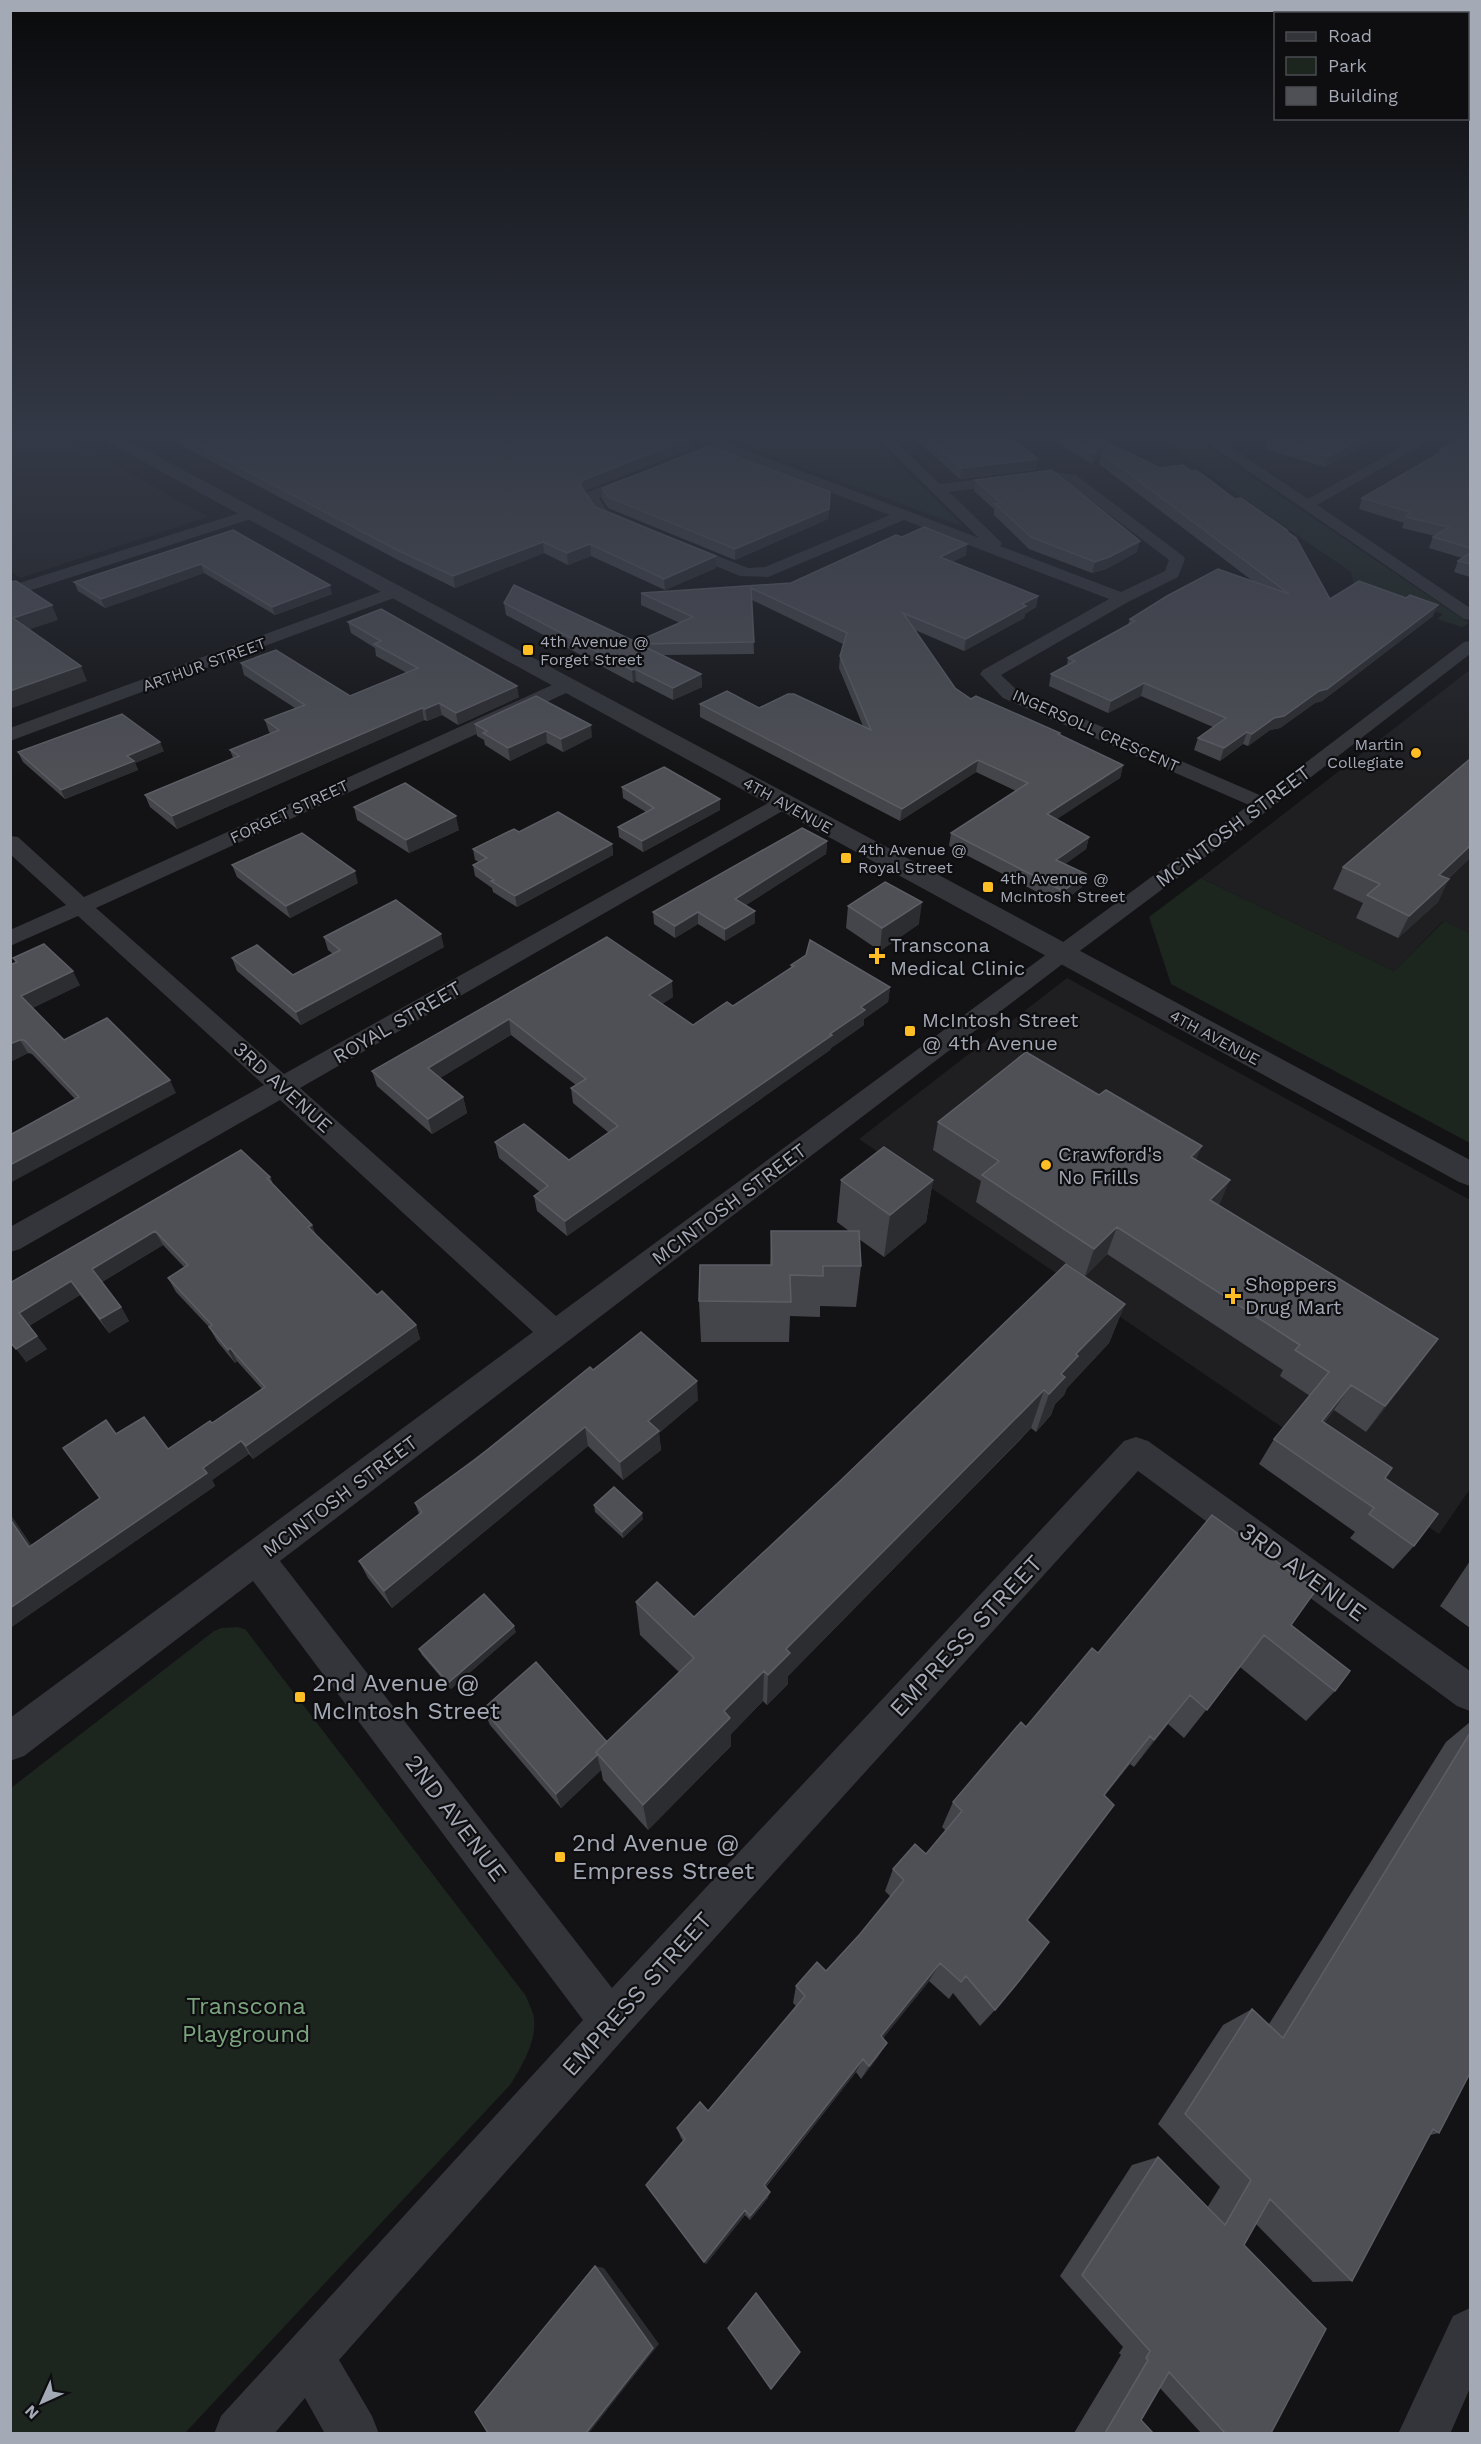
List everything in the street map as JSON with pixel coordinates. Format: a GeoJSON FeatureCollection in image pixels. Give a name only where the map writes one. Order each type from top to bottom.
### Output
{"type":"FeatureCollection","features":[{"type":"Feature","properties":{"kind":"street"},"geometry":{"type":"LineString","coordinates":[[10,592],[143,549]]}},
{"type":"Feature","properties":{"kind":"street","name":"4TH AVENUE"},"geometry":{"type":"LineString","coordinates":[[318,549],[1470,1174]]}},
{"type":"Feature","properties":{"kind":"street"},"geometry":{"type":"LineString","coordinates":[[687,549],[746,573],[768,572],[823,549]]}},
{"type":"Feature","properties":{"kind":"street"},"geometry":{"type":"LineString","coordinates":[[993,549],[1122,598]]}},
{"type":"Feature","properties":{"kind":"street"},"geometry":{"type":"LineString","coordinates":[[999,549],[1003,553]]}},
{"type":"Feature","properties":{"kind":"street","name":"INGERSOLL CRESCENT"},"geometry":{"type":"LineString","coordinates":[[1165,549],[1177,559],[1172,574],[1122,598],[989,674],[1010,694],[1264,804]]}},
{"type":"Feature","properties":{"kind":"street"},"geometry":{"type":"LineString","coordinates":[[1376,549],[1470,615]]}},
{"type":"Feature","properties":{"kind":"street"},"geometry":{"type":"LineString","coordinates":[[1386,549],[1470,601]]}},
{"type":"Feature","properties":{"kind":"street","name":"ARTHUR STREET"},"geometry":{"type":"LineString","coordinates":[[10,735],[396,591]]}},
{"type":"Feature","properties":{"kind":"street","name":"MCINTOSH STREET"},"geometry":{"type":"LineString","coordinates":[[10,1742],[1264,804],[1470,646]]}},
{"type":"Feature","properties":{"kind":"street","name":"MCINTOSH STREET"},"geometry":{"type":"LineString","coordinates":[[1446,664],[1470,660]]}},
{"type":"Feature","properties":{"kind":"street","name":"FORGET STREET"},"geometry":{"type":"LineString","coordinates":[[10,939],[568,685]]}},
{"type":"Feature","properties":{"kind":"street","name":"ROYAL STREET"},"geometry":{"type":"LineString","coordinates":[[10,1241],[784,802]]}},
{"type":"Feature","properties":{"kind":"street","name":"3RD AVENUE"},"geometry":{"type":"LineString","coordinates":[[10,842],[407,1197],[555,1334]]}},
{"type":"Feature","properties":{"kind":"street","name":"3RD AVENUE"},"geometry":{"type":"LineString","coordinates":[[1136,1451],[1470,1693]]}},
{"type":"Feature","properties":{"kind":"street","name":"EMPRESS STREET"},"geometry":{"type":"LineString","coordinates":[[239,2433],[611,2022],[1136,1451]]}},
{"type":"Feature","properties":{"kind":"street","name":"2ND AVENUE"},"geometry":{"type":"LineString","coordinates":[[257,1559],[611,2022]]}},
{"type":"Feature","properties":{"kind":"street"},"geometry":{"type":"LineString","coordinates":[[1423,2433],[1470,2333]]}},
{"type":"Feature","properties":{"kind":"street"},"geometry":{"type":"LineString","coordinates":[[309,2356],[354,2433]]}},
{"type":"Feature","properties":{"kind":"shaded area"},"geometry":{"type":"Polygon","coordinates":[[[11,549],[109,549],[20,578],[11,571],[11,549]]]}},
{"type":"Feature","properties":{"kind":"shaded area","name":"Martin Collegiate"},"geometry":{"type":"Polygon","coordinates":[[[1467,672],[1470,672],[1470,933],[1443,921],[1394,971],[1201,878],[1467,672]]]}},
{"type":"Feature","properties":{"kind":"shaded area"},"geometry":{"type":"Polygon","coordinates":[[[1067,978],[1470,1200],[1470,1489],[1439,1534],[859,1139],[1067,978]]]}},
{"type":"Feature","properties":{"kind":"green space"},"geometry":{"type":"Polygon","coordinates":[[[1318,549],[1359,549],[1469,623],[1462,627],[1437,619],[1443,614],[1354,584],[1351,572],[1318,549]]]}},
{"type":"Feature","properties":{"kind":"green space"},"geometry":{"type":"Polygon","coordinates":[[[1201,878],[1394,971],[1444,921],[1470,933],[1470,1143],[1171,984],[1149,917],[1201,878]]]}},
{"type":"Feature","properties":{"kind":"green space","name":"Transcona Playground"},"geometry":{"type":"Polygon","coordinates":[[[237,1627],[245,1629],[526,1996],[534,2018],[531,2044],[524,2062],[510,2085],[185,2433],[11,2433],[11,1788],[214,1631],[237,1627]]]}},
{"type":"Feature","properties":{"kind":"building"},"geometry":{"type":"Polygon","coordinates":[[[175,549],[267,549],[330,585],[272,607],[201,564],[101,599],[74,582],[175,549]]]}},
{"type":"Feature","properties":{"kind":"building"},"geometry":{"type":"Polygon","coordinates":[[[395,549],[524,549],[453,576],[395,549]]]}},
{"type":"Feature","properties":{"kind":"building"},"geometry":{"type":"Polygon","coordinates":[[[558,549],[577,549],[567,553],[558,549]]]}},
{"type":"Feature","properties":{"kind":"building"},"geometry":{"type":"Polygon","coordinates":[[[601,549],[699,549],[716,556],[664,579],[601,549]]]}},
{"type":"Feature","properties":{"kind":"building"},"geometry":{"type":"Polygon","coordinates":[[[865,549],[957,549],[940,557],[1038,596],[1022,604],[1026,606],[966,639],[903,613],[955,688],[971,699],[976,696],[1060,733],[1058,734],[1123,765],[1047,814],[1089,837],[1056,860],[1086,874],[1063,891],[951,833],[1028,783],[978,760],[902,809],[700,704],[727,691],[759,708],[788,694],[794,694],[871,730],[840,656],[847,633],[751,588],[754,642],[639,644],[701,674],[673,688],[635,669],[632,670],[504,603],[514,585],[636,642],[693,617],[641,593],[791,583],[865,549]]]}},
{"type":"Feature","properties":{"kind":"building"},"geometry":{"type":"Polygon","coordinates":[[[1062,549],[1124,549],[1095,562],[1062,549]]]}},
{"type":"Feature","properties":{"kind":"building"},"geometry":{"type":"Polygon","coordinates":[[[1229,549],[1302,549],[1330,599],[1359,581],[1406,598],[1410,595],[1438,605],[1327,689],[1319,691],[1284,716],[1274,718],[1252,734],[1247,732],[1224,748],[1198,738],[1226,718],[1144,683],[1111,701],[1051,674],[1075,661],[1068,658],[1135,621],[1130,619],[1218,569],[1289,594],[1229,549]]]}},
{"type":"Feature","properties":{"kind":"building"},"geometry":{"type":"Polygon","coordinates":[[[1470,553],[1470,564],[1458,561],[1470,553]]]}},
{"type":"Feature","properties":{"kind":"building"},"geometry":{"type":"Polygon","coordinates":[[[16,581],[52,605],[13,618],[81,666],[10,691],[10,582],[16,581]]]}},
{"type":"Feature","properties":{"kind":"building"},"geometry":{"type":"Polygon","coordinates":[[[381,609],[517,686],[456,713],[439,703],[425,709],[422,708],[172,816],[145,795],[239,756],[230,750],[279,730],[265,720],[305,705],[241,663],[276,650],[350,696],[418,668],[374,644],[381,641],[348,622],[381,609]]]}},
{"type":"Feature","properties":{"kind":"building"},"geometry":{"type":"Polygon","coordinates":[[[536,696],[591,725],[561,739],[546,731],[508,748],[483,733],[487,731],[475,724],[536,696]]]}},
{"type":"Feature","properties":{"kind":"building"},"geometry":{"type":"Polygon","coordinates":[[[122,714],[160,742],[127,756],[134,761],[61,790],[18,752],[122,714]]]}},
{"type":"Feature","properties":{"kind":"building"},"geometry":{"type":"Polygon","coordinates":[[[1470,759],[1470,846],[1439,875],[1449,879],[1409,916],[1367,895],[1380,884],[1343,867],[1470,759]]]}},
{"type":"Feature","properties":{"kind":"building"},"geometry":{"type":"Polygon","coordinates":[[[664,767],[720,799],[642,841],[618,827],[654,808],[622,787],[664,767]]]}},
{"type":"Feature","properties":{"kind":"building"},"geometry":{"type":"Polygon","coordinates":[[[405,783],[456,816],[406,840],[354,807],[405,783]]]}},
{"type":"Feature","properties":{"kind":"building"},"geometry":{"type":"Polygon","coordinates":[[[558,812],[612,844],[515,896],[491,881],[494,880],[473,865],[487,858],[473,849],[514,829],[519,832],[558,812]]]}},
{"type":"Feature","properties":{"kind":"building"},"geometry":{"type":"Polygon","coordinates":[[[802,828],[827,841],[735,899],[755,911],[725,929],[698,912],[675,926],[653,912],[802,828]]]}},
{"type":"Feature","properties":{"kind":"building"},"geometry":{"type":"Polygon","coordinates":[[[302,833],[355,871],[286,906],[232,865],[302,833]]]}},
{"type":"Feature","properties":{"kind":"building"},"geometry":{"type":"Polygon","coordinates":[[[885,882],[922,902],[882,928],[848,906],[885,882]]]}},
{"type":"Feature","properties":{"kind":"building"},"geometry":{"type":"Polygon","coordinates":[[[396,900],[441,934],[296,1012],[232,958],[257,945],[293,975],[340,950],[324,937],[396,900]]]}},
{"type":"Feature","properties":{"kind":"building"},"geometry":{"type":"Polygon","coordinates":[[[607,937],[672,981],[649,995],[693,1025],[727,1002],[733,1006],[794,966],[791,965],[806,955],[810,940],[890,987],[861,1007],[865,1010],[830,1034],[832,1035],[565,1221],[534,1196],[548,1186],[495,1142],[524,1124],[569,1160],[618,1126],[571,1088],[586,1079],[509,1019],[428,1068],[463,1097],[428,1119],[372,1071],[607,937]]]}},
{"type":"Feature","properties":{"kind":"building"},"geometry":{"type":"Polygon","coordinates":[[[44,944],[73,971],[21,996],[64,1040],[107,1018],[170,1080],[10,1165],[10,1135],[79,1097],[24,1040],[10,1044],[10,965],[17,962],[13,958],[44,944]]]}},
{"type":"Feature","properties":{"kind":"building"},"geometry":{"type":"Polygon","coordinates":[[[1026,1052],[1099,1095],[1106,1090],[1202,1146],[1191,1157],[1230,1180],[1210,1200],[1438,1339],[1385,1406],[1351,1385],[1322,1421],[1392,1468],[1385,1478],[1438,1514],[1414,1546],[1369,1514],[1374,1508],[1274,1439],[1329,1372],[1295,1350],[1300,1345],[1117,1227],[1094,1249],[982,1175],[999,1161],[938,1122],[1026,1052]]]}},
{"type":"Feature","properties":{"kind":"building"},"geometry":{"type":"Polygon","coordinates":[[[884,1147],[933,1180],[890,1215],[841,1180],[884,1147]]]}},
{"type":"Feature","properties":{"kind":"building"},"geometry":{"type":"Polygon","coordinates":[[[241,1150],[270,1177],[267,1178],[312,1225],[308,1227],[377,1295],[382,1291],[416,1325],[246,1446],[241,1441],[203,1468],[207,1473],[10,1608],[10,1519],[29,1547],[100,1498],[63,1448],[106,1420],[116,1434],[144,1417],[168,1449],[265,1387],[230,1348],[228,1350],[209,1327],[212,1325],[168,1278],[188,1265],[155,1231],[92,1269],[121,1307],[100,1319],[71,1281],[19,1313],[37,1336],[16,1349],[10,1342],[10,1283],[241,1150]]]}},
{"type":"Feature","properties":{"kind":"building"},"geometry":{"type":"Polygon","coordinates":[[[771,1231],[859,1231],[861,1266],[823,1266],[823,1276],[790,1275],[791,1302],[699,1301],[700,1265],[772,1265],[771,1231]]]}},
{"type":"Feature","properties":{"kind":"building"},"geometry":{"type":"Polygon","coordinates":[[[1066,1264],[1125,1304],[1076,1354],[1078,1356],[1061,1374],[1065,1377],[1049,1394],[1044,1390],[786,1649],[790,1653],[768,1675],[764,1671],[724,1711],[730,1718],[643,1805],[596,1752],[694,1658],[636,1602],[657,1582],[694,1617],[839,1482],[1066,1264]]]}},
{"type":"Feature","properties":{"kind":"building"},"geometry":{"type":"Polygon","coordinates":[[[641,1332],[697,1381],[648,1421],[659,1431],[620,1462],[585,1427],[384,1591],[359,1561],[422,1512],[415,1503],[476,1459],[590,1367],[593,1370],[641,1332]]]}},
{"type":"Feature","properties":{"kind":"building"},"geometry":{"type":"Polygon","coordinates":[[[614,1487],[642,1513],[622,1532],[594,1505],[614,1487]]]}},
{"type":"Feature","properties":{"kind":"building"},"geometry":{"type":"Polygon","coordinates":[[[1212,1515],[1316,1590],[1291,1625],[1350,1671],[1335,1691],[1264,1635],[1207,1710],[1190,1695],[1154,1740],[1150,1736],[1104,1795],[1114,1805],[1027,1920],[1049,1942],[995,2010],[966,1976],[961,1982],[940,1963],[881,2036],[887,2043],[869,2066],[863,2059],[764,2185],[770,2192],[750,2216],[745,2210],[704,2262],[646,2185],[685,2139],[677,2128],[700,2102],[708,2111],[805,1996],[796,1986],[817,1962],[826,1971],[904,1880],[893,1869],[915,1844],[926,1854],[962,1811],[953,1802],[1021,1722],[1026,1727],[1092,1648],[1098,1653],[1212,1515]]]}},
{"type":"Feature","properties":{"kind":"building"},"geometry":{"type":"Polygon","coordinates":[[[484,1594],[514,1626],[448,1683],[419,1649],[484,1594]]]}},
{"type":"Feature","properties":{"kind":"building"},"geometry":{"type":"Polygon","coordinates":[[[536,1662],[607,1742],[596,1752],[597,1755],[556,1794],[483,1709],[536,1662]]]}},
{"type":"Feature","properties":{"kind":"building"},"geometry":{"type":"Polygon","coordinates":[[[1470,1733],[1470,2073],[1439,2133],[1433,2129],[1352,2281],[1270,2199],[1244,2245],[1326,2329],[1271,2433],[1225,2433],[1169,2372],[1141,2420],[1153,2433],[1105,2433],[1148,2360],[1146,2358],[1150,2351],[1082,2275],[1158,2157],[1225,2225],[1251,2180],[1185,2114],[1252,2009],[1283,2038],[1470,1733]]]}},
{"type":"Feature","properties":{"kind":"building"},"geometry":{"type":"Polygon","coordinates":[[[595,2266],[653,2348],[586,2433],[488,2433],[475,2412],[595,2266]]]}},
{"type":"Feature","properties":{"kind":"building"},"geometry":{"type":"Polygon","coordinates":[[[756,2293],[800,2352],[771,2389],[728,2328],[756,2293]]]}},
{"type":"Feature","properties":{"kind":"place","name":"4th Avenue @ Forget Street"},"geometry":{"type":"Point","coordinates":[528,650]}},
{"type":"Feature","properties":{"kind":"place","name":"Martin Collegiate"},"geometry":{"type":"Point","coordinates":[1416,753]}},
{"type":"Feature","properties":{"kind":"place","name":"4th Avenue @ Royal Street"},"geometry":{"type":"Point","coordinates":[846,858]}},
{"type":"Feature","properties":{"kind":"place","name":"4th Avenue @ McIntosh Street"},"geometry":{"type":"Point","coordinates":[988,887]}},
{"type":"Feature","properties":{"kind":"place","name":"Transcona Medical Clinic"},"geometry":{"type":"Point","coordinates":[877,956]}},
{"type":"Feature","properties":{"kind":"place","name":"McIntosh Street @ 4th Avenue"},"geometry":{"type":"Point","coordinates":[910,1031]}},
{"type":"Feature","properties":{"kind":"place","name":"Crawford's No Frills"},"geometry":{"type":"Point","coordinates":[1046,1165]}},
{"type":"Feature","properties":{"kind":"place","name":"Shoppers Drug Mart"},"geometry":{"type":"Point","coordinates":[1233,1296]}},
{"type":"Feature","properties":{"kind":"place","name":"2nd Avenue @ McIntosh Street"},"geometry":{"type":"Point","coordinates":[300,1697]}},
{"type":"Feature","properties":{"kind":"place","name":"2nd Avenue @ Empress Street"},"geometry":{"type":"Point","coordinates":[560,1857]}}]}
